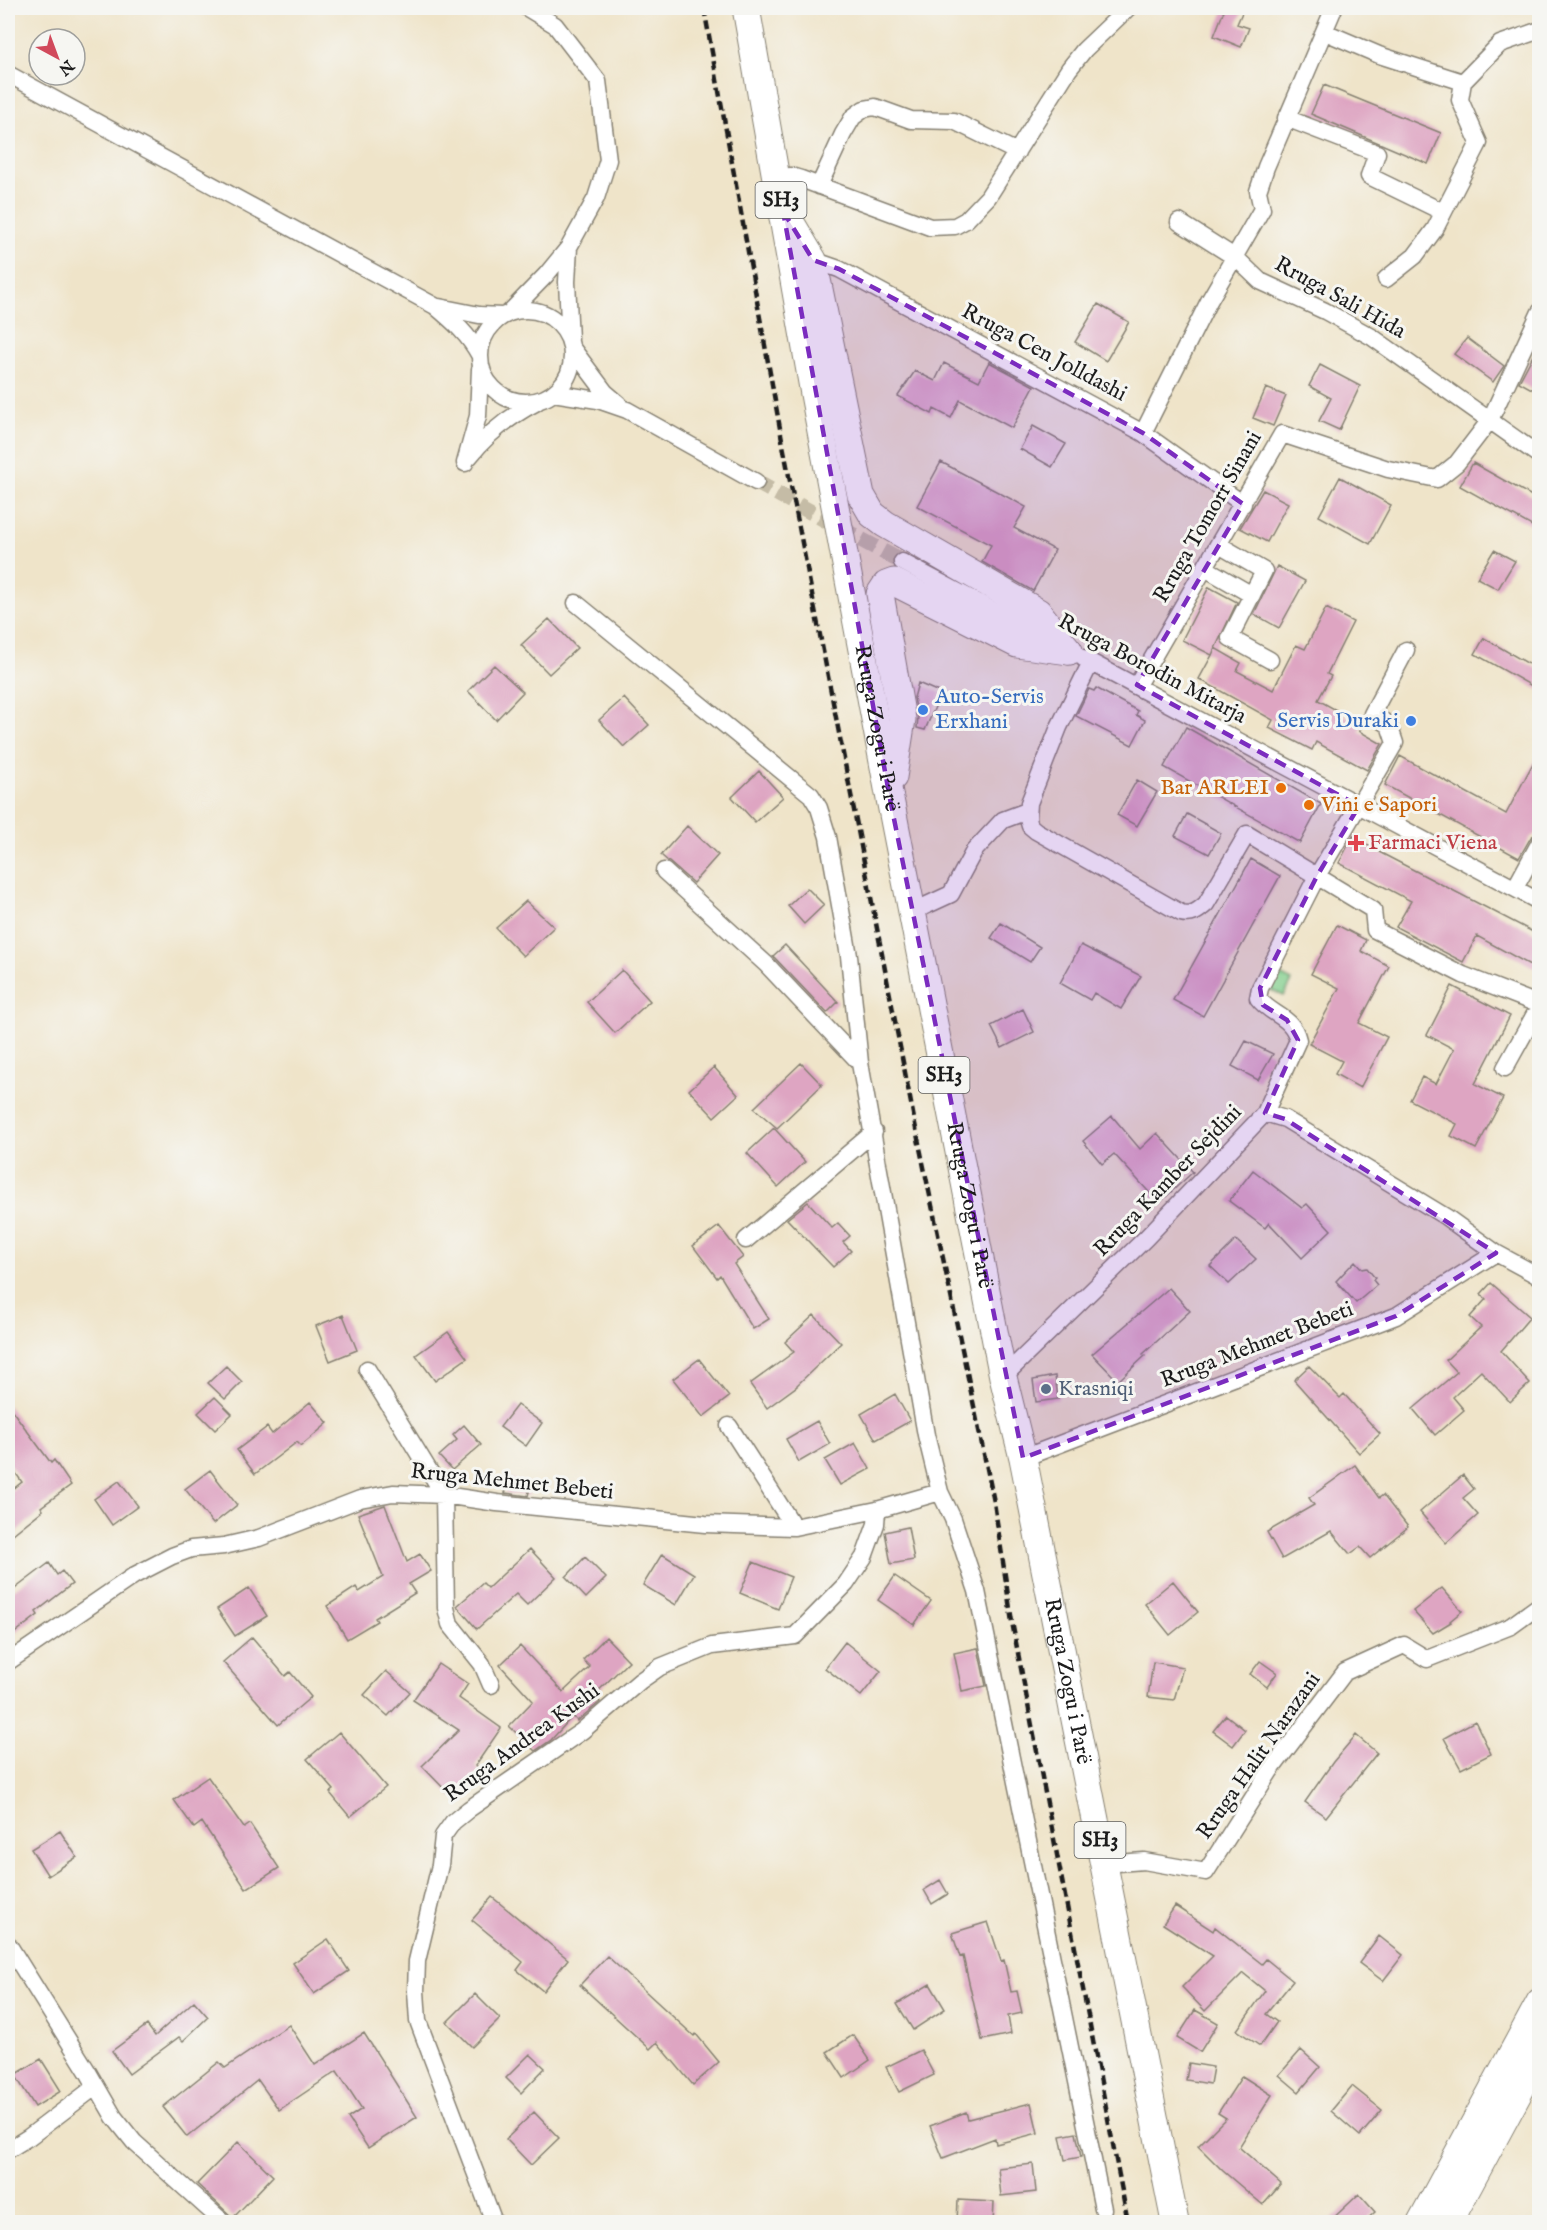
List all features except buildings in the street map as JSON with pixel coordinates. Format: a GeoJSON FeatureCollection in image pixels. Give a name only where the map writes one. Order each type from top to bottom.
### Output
{"type":"FeatureCollection","features":[{"type":"Feature","properties":{"kind":"main road","name":"Rruga Zogu i Parë"},"geometry":{"type":"LineString","coordinates":[[746,8],[814,394],[890,799],[1003,1377],[1023,1458],[1175,2223]]}},
{"type":"Feature","properties":{"kind":"main road"},"geometry":{"type":"LineString","coordinates":[[783,211],[813,260],[861,495],[872,514],[885,524],[1038,612],[1080,656]]}},
{"type":"Feature","properties":{"kind":"main road"},"geometry":{"type":"LineString","coordinates":[[890,799],[902,719],[880,594],[886,585],[894,582],[1017,644],[1080,656]]}},
{"type":"Feature","properties":{"kind":"main road"},"geometry":{"type":"LineString","coordinates":[[1421,2223],[1539,2002]]}},
{"type":"Feature","properties":{"kind":"main road"},"geometry":{"type":"LineString","coordinates":[[1449,2223],[1539,2053]]}},
{"type":"Feature","properties":{"kind":"street"},"geometry":{"type":"LineString","coordinates":[[527,8],[555,25],[598,81],[608,160],[596,198],[568,247],[546,275],[486,334],[480,359],[478,416],[465,463],[499,425],[548,396],[566,378],[572,359],[567,282],[568,247]]}},
{"type":"Feature","properties":{"kind":"street"},"geometry":{"type":"LineString","coordinates":[[777,177],[791,176],[930,227],[954,226],[977,211],[1079,56],[1128,8]]}},
{"type":"Feature","properties":{"kind":"street"},"geometry":{"type":"LineString","coordinates":[[1143,433],[1209,301],[1236,258],[1262,209],[1258,191],[1305,71],[1325,32],[1334,8]]}},
{"type":"Feature","properties":{"kind":"street"},"geometry":{"type":"LineString","coordinates":[[1386,279],[1415,256],[1435,229],[1479,142],[1461,100],[1463,82],[1500,44],[1539,30]]}},
{"type":"Feature","properties":{"kind":"street"},"geometry":{"type":"LineString","coordinates":[[1325,32],[1379,55],[1463,82]]}},
{"type":"Feature","properties":{"kind":"street"},"geometry":{"type":"LineString","coordinates":[[8,74],[435,306],[461,328],[473,342],[484,375],[492,387],[503,395],[529,402],[548,396],[598,400],[627,410]]}},
{"type":"Feature","properties":{"kind":"street"},"geometry":{"type":"LineString","coordinates":[[819,186],[843,134],[853,117],[864,108],[874,107],[911,120],[954,121],[1017,152]]}},
{"type":"Feature","properties":{"kind":"street"},"geometry":{"type":"LineString","coordinates":[[1286,118],[1377,153],[1369,176],[1443,212]]}},
{"type":"Feature","properties":{"kind":"street","name":"Rruga Sali Hida"},"geometry":{"type":"LineString","coordinates":[[1179,222],[1236,258],[1260,281],[1324,310],[1372,337],[1539,456]]}},
{"type":"Feature","properties":{"kind":"street","name":"Rruga Cen Jolldashi"},"geometry":{"type":"LineString","coordinates":[[813,260],[839,268],[1143,433],[1242,504]]}},
{"type":"Feature","properties":{"kind":"street"},"geometry":{"type":"LineString","coordinates":[[435,306],[479,315],[505,315],[521,310],[534,310],[546,314],[565,330],[571,345],[605,392],[627,410],[756,482]]}},
{"type":"Feature","properties":{"kind":"street","name":"Rruga Tomorr Sinani"},"geometry":{"type":"LineString","coordinates":[[1137,685],[1282,434],[1388,469],[1437,479],[1457,463],[1490,420],[1539,312]]}},
{"type":"Feature","properties":{"kind":"street"},"geometry":{"type":"LineString","coordinates":[[1219,545],[1264,571],[1230,638],[1270,660]]}},
{"type":"Feature","properties":{"kind":"street","name":"Rruga Borodin Mitarja"},"geometry":{"type":"LineString","coordinates":[[902,562],[1137,685],[1539,902]]}},
{"type":"Feature","properties":{"kind":"street"},"geometry":{"type":"LineString","coordinates":[[1205,568],[1251,595]]}},
{"type":"Feature","properties":{"kind":"street"},"geometry":{"type":"LineString","coordinates":[[576,603],[811,795],[819,808],[828,837],[849,956],[860,1063],[926,1435],[940,1492],[953,1519],[977,1591],[1103,2209]]}},
{"type":"Feature","properties":{"kind":"street"},"geometry":{"type":"LineString","coordinates":[[1265,1113],[1298,1040],[1295,1029],[1287,1020],[1263,1005],[1258,998],[1260,988],[1317,876],[1395,743],[1389,725],[1372,714],[1406,650]]}},
{"type":"Feature","properties":{"kind":"street"},"geometry":{"type":"LineString","coordinates":[[1080,656],[1059,727],[1027,811],[1030,826],[1171,907],[1189,915],[1199,911],[1206,904],[1247,834],[1373,910],[1375,930],[1463,975],[1539,1005],[1506,1068]]}},
{"type":"Feature","properties":{"kind":"street"},"geometry":{"type":"LineString","coordinates":[[912,912],[951,894],[974,851],[1003,820],[1027,811]]}},
{"type":"Feature","properties":{"kind":"street"},"geometry":{"type":"LineString","coordinates":[[1515,888],[1539,842]]}},
{"type":"Feature","properties":{"kind":"street"},"geometry":{"type":"LineString","coordinates":[[664,871],[766,964],[860,1063]]}},
{"type":"Feature","properties":{"kind":"street","name":"Rruga Kamber Sejdini"},"geometry":{"type":"LineString","coordinates":[[1003,1377],[1146,1238],[1265,1113],[1285,1119],[1446,1217],[1496,1252],[1539,1277]]}},
{"type":"Feature","properties":{"kind":"street"},"geometry":{"type":"LineString","coordinates":[[746,1240],[874,1132]]}},
{"type":"Feature","properties":{"kind":"street","name":"Rruga Mehmet Bebeti"},"geometry":{"type":"LineString","coordinates":[[1023,1458],[1396,1316],[1496,1252]]}},
{"type":"Feature","properties":{"kind":"street"},"geometry":{"type":"LineString","coordinates":[[367,1369],[444,1495],[446,1608],[450,1624],[482,1664],[491,1685]]}},
{"type":"Feature","properties":{"kind":"street"},"geometry":{"type":"LineString","coordinates":[[729,1426],[795,1527]]}},
{"type":"Feature","properties":{"kind":"street","name":"Rruga Mehmet Bebeti"},"geometry":{"type":"LineString","coordinates":[[8,1662],[135,1575],[172,1556],[191,1548],[224,1546],[259,1538],[360,1498],[393,1493],[444,1495],[497,1503],[705,1524],[795,1527],[877,1510],[940,1492]]}},
{"type":"Feature","properties":{"kind":"street","name":"Rruga Andrea Kushi"},"geometry":{"type":"LineString","coordinates":[[494,2223],[418,2021],[417,1961],[440,1865],[443,1836],[453,1822],[469,1809],[582,1731],[660,1667],[712,1646],[795,1636],[846,1584],[864,1557],[876,1524],[877,1510]]}},
{"type":"Feature","properties":{"kind":"street","name":"Rruga Halit Narazani"},"geometry":{"type":"LineString","coordinates":[[1104,1864],[1144,1861],[1206,1872],[1270,1771],[1345,1672],[1404,1645],[1427,1659],[1511,1626],[1539,1605]]}},
{"type":"Feature","properties":{"kind":"street"},"geometry":{"type":"LineString","coordinates":[[8,1944],[114,2117],[134,2142],[223,2223]]}},
{"type":"Feature","properties":{"kind":"street"},"geometry":{"type":"LineString","coordinates":[[8,2150],[95,2087]]}},
{"type":"Feature","properties":{"kind":"highlighted area"},"geometry":{"type":"Polygon","coordinates":[[[783,211],[813,260],[839,269],[1143,433],[1243,504],[1137,685],[1359,806],[1317,876],[1260,988],[1263,1005],[1287,1020],[1298,1040],[1265,1113],[1285,1119],[1496,1253],[1396,1316],[1023,1458],[890,799],[783,211]]]}},
{"type":"Feature","properties":{"kind":"green space"},"geometry":{"type":"Polygon","coordinates":[[[1274,972],[1292,981],[1284,996],[1266,988],[1274,972]]]}},
{"type":"Feature","properties":{"kind":"tunnel"},"geometry":{"type":"LineString","coordinates":[[756,482],[902,562]]}},
{"type":"Feature","properties":{"kind":"railway"},"geometry":{"type":"LineString","coordinates":[[704,8],[783,445],[916,1129],[994,1502],[1012,1622],[1128,2222]]}},
{"type":"Feature","properties":{"kind":"place","name":"Auto-Servis Erxhani"},"geometry":{"type":"Point","coordinates":[923,710]}},
{"type":"Feature","properties":{"kind":"place","name":"Servis Duraki"},"geometry":{"type":"Point","coordinates":[1411,721]}},
{"type":"Feature","properties":{"kind":"place","name":"Bar ARLEI"},"geometry":{"type":"Point","coordinates":[1281,788]}},
{"type":"Feature","properties":{"kind":"place","name":"Vini e Sapori"},"geometry":{"type":"Point","coordinates":[1309,805]}},
{"type":"Feature","properties":{"kind":"place","name":"Farmaci Viena"},"geometry":{"type":"Point","coordinates":[1356,843]}},
{"type":"Feature","properties":{"kind":"place","name":"Krasniqi"},"geometry":{"type":"Point","coordinates":[1046,1389]}}]}
